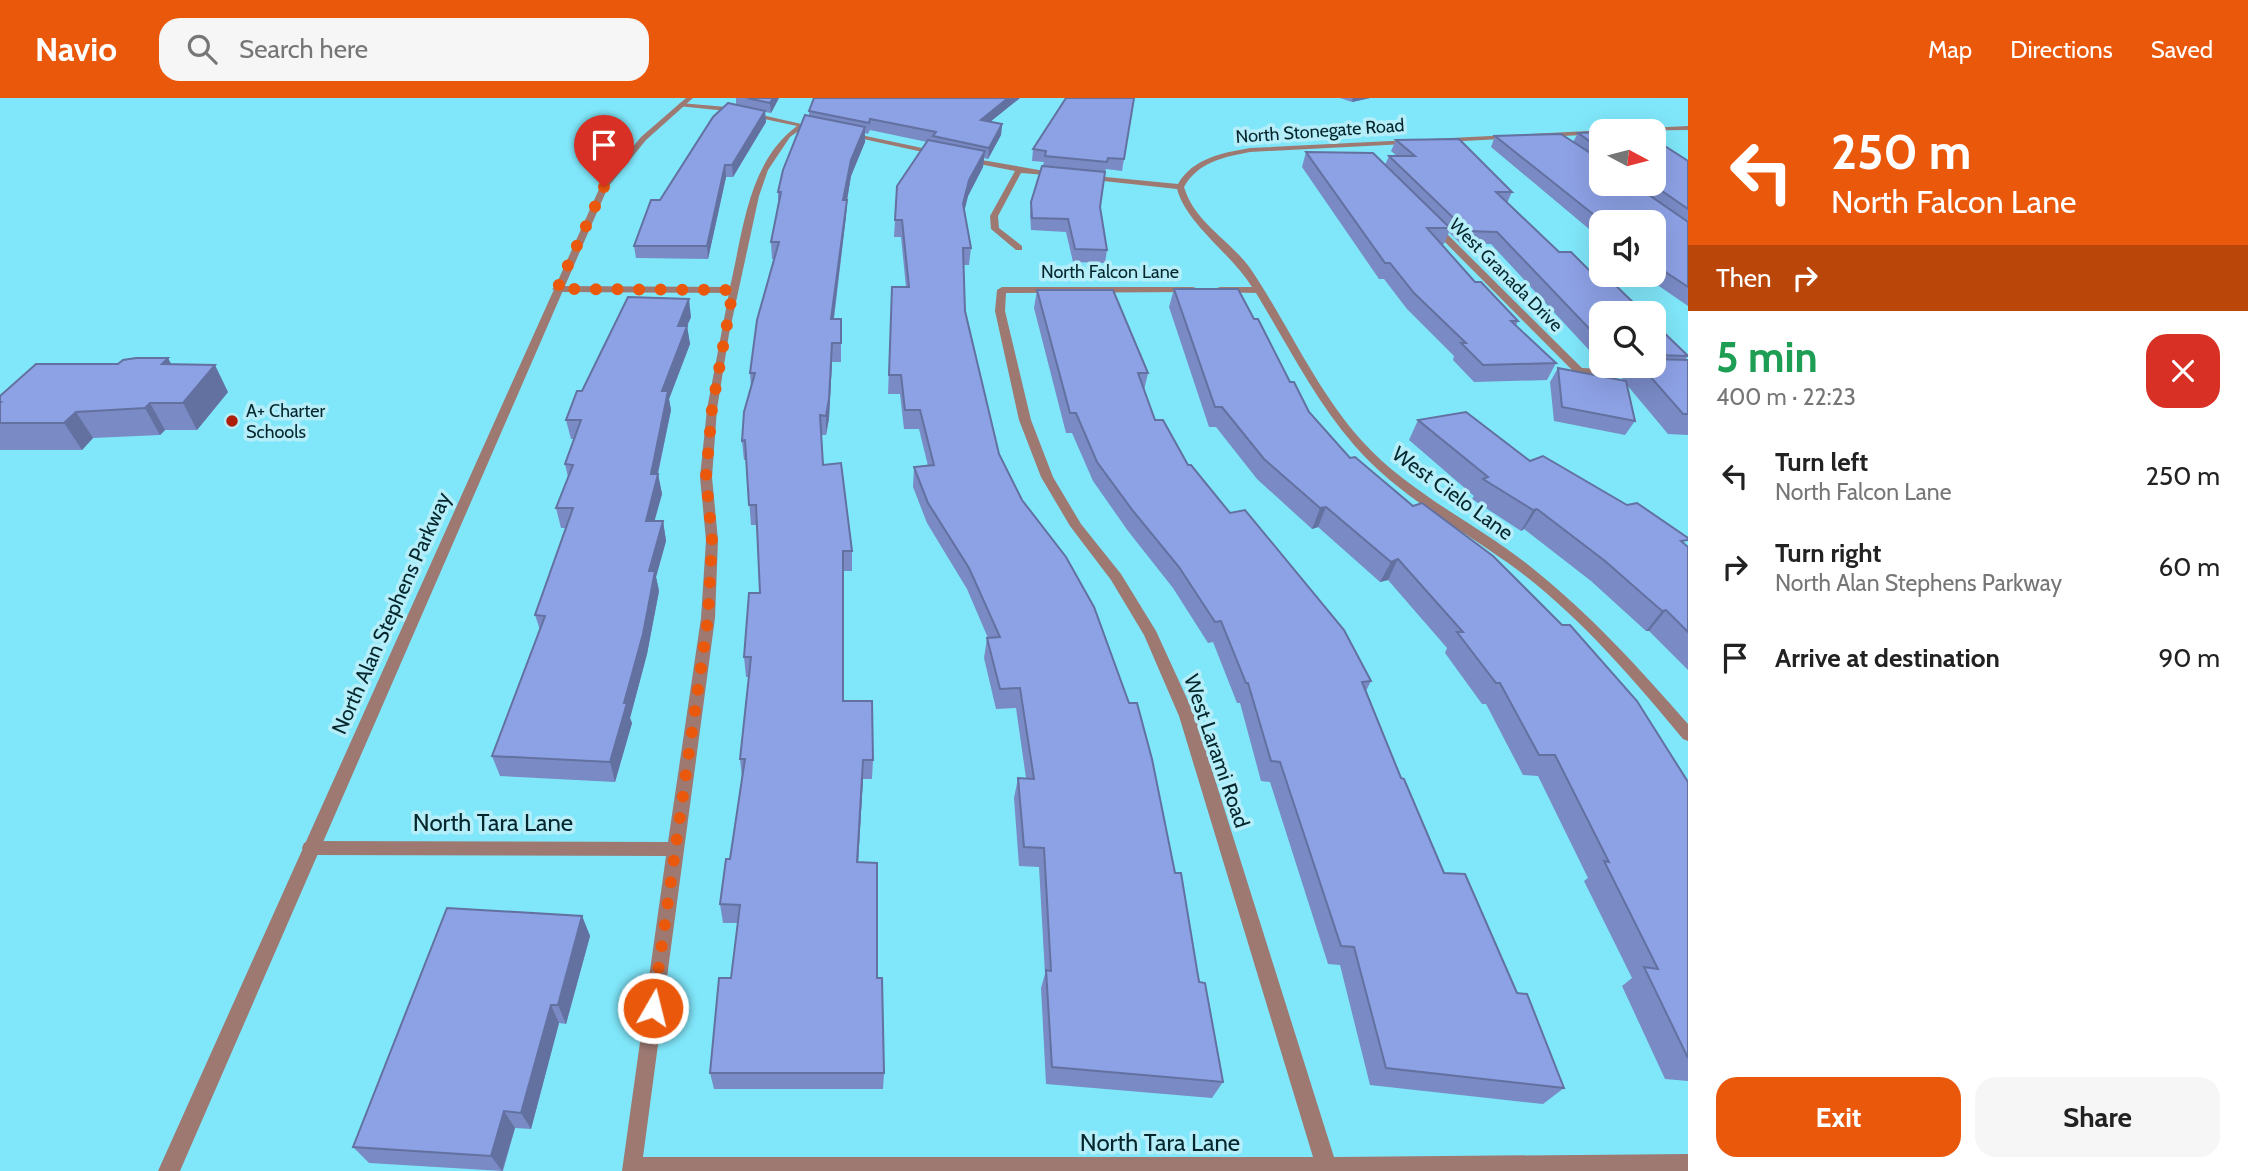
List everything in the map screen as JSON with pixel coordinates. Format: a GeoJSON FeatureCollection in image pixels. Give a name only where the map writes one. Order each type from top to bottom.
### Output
{"type":"FeatureCollection","features":[{"type":"Feature","properties":{"kind":"street"},"geometry":{"type":"LineString","coordinates":[[675,849],[708,618],[712,540],[706,477],[712,409],[733,290],[755,196],[764,170],[788,136],[810,127],[685,102]]}},
{"type":"Feature","properties":{"kind":"street","name":"North Alan Stephens Parkway"},"geometry":{"type":"LineString","coordinates":[[169,1171],[604,187],[630,152],[656,125],[685,102]]}},
{"type":"Feature","properties":{"kind":"street","name":"North Stonegate Road"},"geometry":{"type":"LineString","coordinates":[[1180,187],[1185,174],[1200,164],[1222,155],[1250,150],[1688,128]]}},
{"type":"Feature","properties":{"kind":"street"},"geometry":{"type":"LineString","coordinates":[[1547,133],[1565,146]]}},
{"type":"Feature","properties":{"kind":"street"},"geometry":{"type":"LineString","coordinates":[[844,134],[1019,170],[1180,187]]}},
{"type":"Feature","properties":{"kind":"street"},"geometry":{"type":"LineString","coordinates":[[1352,143],[1362,153]]}},
{"type":"Feature","properties":{"kind":"street"},"geometry":{"type":"LineString","coordinates":[[1019,170],[994,216],[995,229],[1019,248]]}},
{"type":"Feature","properties":{"kind":"street","name":"West Cielo Lane"},"geometry":{"type":"LineString","coordinates":[[1180,187],[1182,199],[1195,216],[1230,249],[1259,290],[1326,401],[1358,443],[1399,482],[1525,569],[1578,615],[1627,663],[1688,735]]}},
{"type":"Feature","properties":{"kind":"street","name":"West Granada Drive"},"geometry":{"type":"LineString","coordinates":[[1431,222],[1579,371],[1589,371]]}},
{"type":"Feature","properties":{"kind":"street"},"geometry":{"type":"LineString","coordinates":[[557,289],[733,290]]}},
{"type":"Feature","properties":{"kind":"street","name":"North Falcon Lane"},"geometry":{"type":"LineString","coordinates":[[1002,290],[1259,290]]}},
{"type":"Feature","properties":{"kind":"street","name":"West Larami Road"},"geometry":{"type":"LineString","coordinates":[[1002,290],[1000,312],[1025,420],[1046,477],[1076,526],[1116,577],[1151,635],[1187,716],[1327,1168]]}},
{"type":"Feature","properties":{"kind":"street","name":"North Tara Lane"},"geometry":{"type":"LineString","coordinates":[[310,848],[675,849],[631,1168],[1688,1166]]}},
{"type":"Feature","properties":{"kind":"building"},"geometry":{"type":"Polygon","coordinates":[[[747,98],[773,98],[770,103],[747,98]]]}},
{"type":"Feature","properties":{"kind":"building"},"geometry":{"type":"Polygon","coordinates":[[[814,98],[1008,98],[981,120],[1002,124],[989,148],[933,136],[936,132],[809,111],[814,98]]]}},
{"type":"Feature","properties":{"kind":"building"},"geometry":{"type":"Polygon","coordinates":[[[1066,98],[1134,98],[1124,159],[1108,158],[1107,162],[1045,156],[1046,151],[1033,149],[1066,98]]]}},
{"type":"Feature","properties":{"kind":"building"},"geometry":{"type":"Polygon","coordinates":[[[728,103],[765,111],[732,165],[725,165],[707,246],[634,246],[651,200],[660,200],[713,117],[728,103]]]}},
{"type":"Feature","properties":{"kind":"building"},"geometry":{"type":"Polygon","coordinates":[[[805,115],[865,127],[851,160],[843,200],[847,200],[831,319],[841,319],[841,343],[832,343],[829,399],[826,416],[820,415],[823,465],[841,463],[852,551],[843,551],[843,701],[872,701],[873,760],[863,760],[857,862],[877,863],[877,978],[882,978],[884,1073],[710,1073],[719,978],[731,978],[740,905],[720,904],[726,859],[730,859],[745,759],[740,759],[751,657],[744,657],[749,593],[760,593],[756,505],[749,505],[745,440],[742,441],[744,412],[755,373],[750,373],[757,320],[779,242],[771,242],[781,192],[778,192],[783,170],[805,115]]]}},
{"type":"Feature","properties":{"kind":"building"},"geometry":{"type":"Polygon","coordinates":[[[1578,133],[1589,133],[1589,141],[1578,133]]]}},
{"type":"Feature","properties":{"kind":"building"},"geometry":{"type":"Polygon","coordinates":[[[1561,134],[1589,152],[1589,196],[1650,196],[1688,222],[1688,287],[1666,272],[1666,210],[1589,211],[1495,136],[1561,134]]]}},
{"type":"Feature","properties":{"kind":"building"},"geometry":{"type":"Polygon","coordinates":[[[1459,139],[1512,192],[1496,192],[1559,252],[1571,252],[1589,270],[1589,287],[1617,287],[1632,301],[1589,301],[1589,328],[1497,232],[1467,231],[1389,156],[1415,156],[1396,140],[1459,139]]]}},
{"type":"Feature","properties":{"kind":"building"},"geometry":{"type":"Polygon","coordinates":[[[928,140],[985,151],[969,180],[963,204],[971,248],[963,248],[965,311],[999,454],[1022,500],[1066,557],[1094,607],[1129,703],[1137,703],[1152,759],[1175,873],[1181,873],[1199,982],[1205,983],[1223,1082],[1052,1067],[1046,970],[1051,971],[1044,848],[1024,847],[1018,778],[1034,779],[1020,688],[1000,689],[987,638],[1000,637],[969,568],[928,503],[914,467],[934,465],[920,410],[905,410],[901,375],[889,375],[892,287],[909,287],[902,220],[895,220],[897,186],[928,140]]]}},
{"type":"Feature","properties":{"kind":"building"},"geometry":{"type":"Polygon","coordinates":[[[1666,147],[1688,161],[1688,209],[1666,194],[1666,147]]]}},
{"type":"Feature","properties":{"kind":"building"},"geometry":{"type":"Polygon","coordinates":[[[1306,152],[1373,153],[1450,228],[1427,228],[1475,282],[1481,282],[1518,321],[1511,321],[1556,363],[1483,365],[1461,343],[1466,343],[1414,293],[1390,263],[1385,263],[1306,152]]]}},
{"type":"Feature","properties":{"kind":"building"},"geometry":{"type":"Polygon","coordinates":[[[1042,166],[1105,172],[1100,207],[1107,250],[1075,249],[1068,219],[1032,218],[1031,202],[1042,166]]]}},
{"type":"Feature","properties":{"kind":"building"},"geometry":{"type":"Polygon","coordinates":[[[1174,289],[1238,289],[1254,319],[1258,319],[1290,382],[1294,382],[1309,412],[1350,458],[1355,457],[1413,506],[1422,503],[1493,556],[1562,625],[1570,625],[1637,701],[1688,782],[1688,1058],[1644,967],[1658,969],[1604,861],[1609,862],[1555,755],[1539,755],[1500,683],[1496,683],[1457,632],[1463,632],[1398,559],[1391,562],[1326,507],[1320,508],[1264,459],[1222,407],[1215,407],[1174,289]]]}},
{"type":"Feature","properties":{"kind":"building"},"geometry":{"type":"Polygon","coordinates":[[[1037,290],[1113,290],[1148,373],[1138,373],[1155,420],[1163,420],[1188,465],[1191,465],[1230,513],[1245,510],[1344,630],[1371,681],[1362,682],[1444,873],[1465,874],[1517,993],[1527,994],[1564,1088],[1386,1068],[1354,947],[1341,946],[1280,762],[1271,761],[1248,683],[1221,621],[1215,622],[1179,567],[1097,462],[1076,413],[1070,413],[1037,290]]]}},
{"type":"Feature","properties":{"kind":"building"},"geometry":{"type":"Polygon","coordinates":[[[628,297],[689,299],[678,326],[687,326],[662,391],[668,391],[651,474],[658,474],[646,521],[663,521],[649,571],[655,571],[643,634],[624,703],[627,703],[610,762],[492,756],[545,616],[535,615],[573,508],[556,508],[573,465],[565,464],[581,420],[566,420],[577,391],[582,391],[628,297]]]}},
{"type":"Feature","properties":{"kind":"building"},"geometry":{"type":"Polygon","coordinates":[[[1666,335],[1688,356],[1666,355],[1666,335]]]}},
{"type":"Feature","properties":{"kind":"building"},"geometry":{"type":"Polygon","coordinates":[[[168,358],[162,364],[215,365],[183,403],[150,403],[145,408],[76,412],[64,423],[0,423],[0,396],[36,364],[118,364],[123,360],[168,358]]]}},
{"type":"Feature","properties":{"kind":"building"},"geometry":{"type":"Polygon","coordinates":[[[1666,359],[1688,360],[1688,414],[1683,414],[1652,378],[1666,378],[1666,359]]]}},
{"type":"Feature","properties":{"kind":"building"},"geometry":{"type":"Polygon","coordinates":[[[1558,368],[1589,374],[1589,378],[1626,381],[1635,421],[1562,407],[1558,368]]]}},
{"type":"Feature","properties":{"kind":"building"},"geometry":{"type":"Polygon","coordinates":[[[1466,412],[1530,461],[1543,456],[1627,505],[1637,503],[1688,538],[1681,541],[1688,547],[1688,632],[1666,610],[1662,611],[1605,561],[1537,509],[1533,510],[1483,479],[1488,477],[1418,420],[1466,412]]]}},
{"type":"Feature","properties":{"kind":"building"},"geometry":{"type":"Polygon","coordinates":[[[447,908],[582,916],[558,1005],[551,1005],[521,1113],[504,1111],[491,1156],[353,1147],[447,908]]]}},
{"type":"Feature","properties":{"kind":"place","name":"A+ Charter Schools"},"geometry":{"type":"Point","coordinates":[232,421]}},
{"type":"Feature","properties":{"kind":"route"},"geometry":{"type":"LineString","coordinates":[[604,187],[557,289],[733,290],[712,409],[706,477],[712,540],[708,618],[653,1008]]}}]}
